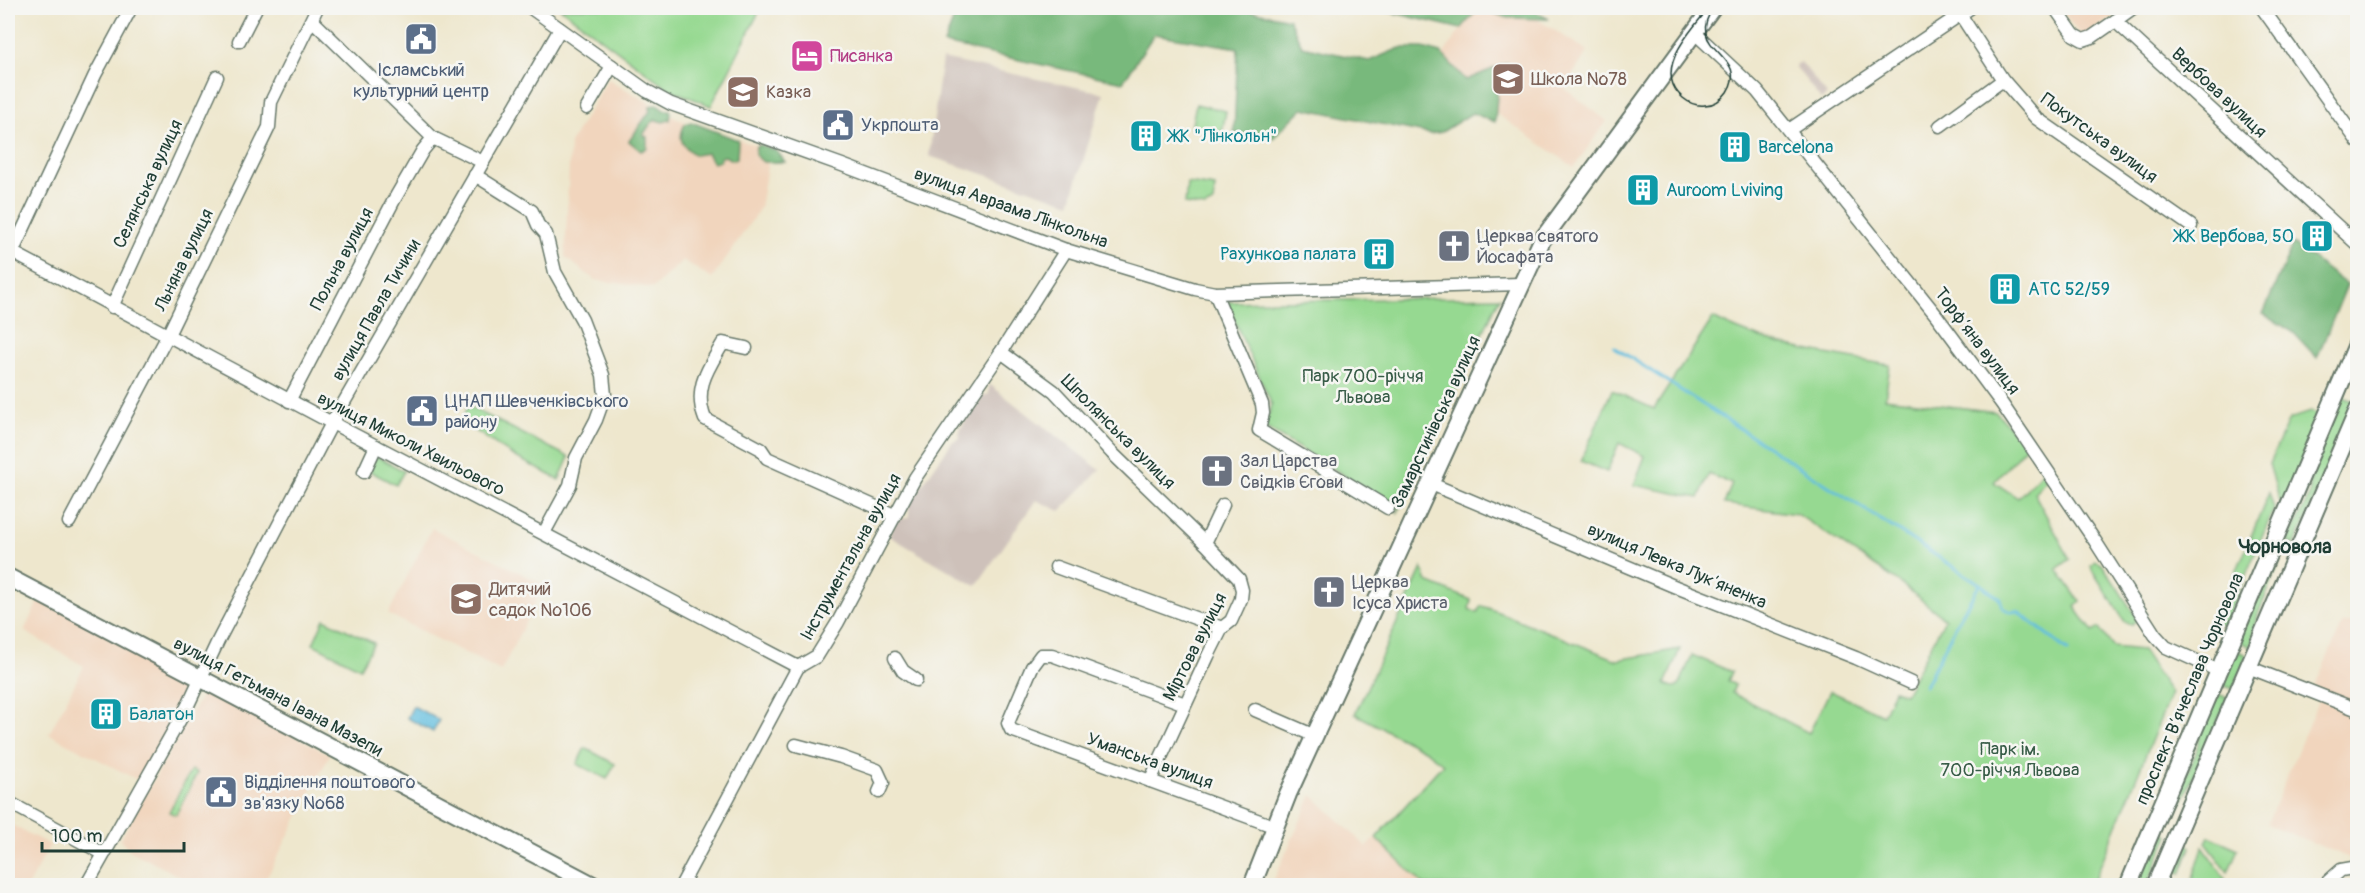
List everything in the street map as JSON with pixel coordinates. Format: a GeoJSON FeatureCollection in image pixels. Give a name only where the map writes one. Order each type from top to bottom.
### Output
{"type":"FeatureCollection","features":[{"type":"Feature","properties":{"kind":"main road","name":"Замарстинівська вулиця"},"geometry":{"type":"LineString","coordinates":[[1252,885],[1275,827],[1409,522],[1542,240],[1558,215],[1712,8]]}},
{"type":"Feature","properties":{"kind":"main road","name":"проспект Вʼячеслава Чорновола"},"geometry":{"type":"LineString","coordinates":[[2128,885],[2358,342]]}},
{"type":"Feature","properties":{"kind":"main road"},"geometry":{"type":"LineString","coordinates":[[2155,885],[2358,410]]}},
{"type":"Feature","properties":{"kind":"main road"},"geometry":{"type":"LineString","coordinates":[[2272,545],[2295,556]]}},
{"type":"Feature","properties":{"kind":"main road","name":"вулиця Гетьмана Івана Мазепи"},"geometry":{"type":"LineString","coordinates":[[8,577],[595,885]]}},
{"type":"Feature","properties":{"kind":"main road"},"geometry":{"type":"LineString","coordinates":[[2165,801],[2175,811],[2185,813]]}},
{"type":"Feature","properties":{"kind":"street"},"geometry":{"type":"LineString","coordinates":[[10,252],[95,75],[131,8]]}},
{"type":"Feature","properties":{"kind":"street"},"geometry":{"type":"LineString","coordinates":[[239,41],[255,8]]}},
{"type":"Feature","properties":{"kind":"street","name":"Льняна вулиця"},"geometry":{"type":"LineString","coordinates":[[69,522],[167,337],[269,127],[272,102],[313,21],[317,8]]}},
{"type":"Feature","properties":{"kind":"street","name":"вулиця Авраама Лінкольна"},"geometry":{"type":"LineString","coordinates":[[531,8],[647,91],[671,104],[842,165],[1066,250],[1215,293],[1520,284]]}},
{"type":"Feature","properties":{"kind":"street"},"geometry":{"type":"LineString","coordinates":[[2055,8],[2074,35],[2083,40],[2092,37],[2133,8]]}},
{"type":"Feature","properties":{"kind":"street"},"geometry":{"type":"LineString","coordinates":[[2262,8],[2358,142]]}},
{"type":"Feature","properties":{"kind":"street"},"geometry":{"type":"LineString","coordinates":[[1789,130],[1963,10]]}},
{"type":"Feature","properties":{"kind":"street","name":"Покутська вулиця"},"geometry":{"type":"LineString","coordinates":[[1963,10],[2003,80],[2036,118],[2191,226]]}},
{"type":"Feature","properties":{"kind":"street"},"geometry":{"type":"LineString","coordinates":[[313,21],[433,138],[483,162]]}},
{"type":"Feature","properties":{"kind":"street","name":"Вербова вулиця"},"geometry":{"type":"LineString","coordinates":[[2115,21],[2358,245]]}},
{"type":"Feature","properties":{"kind":"street","name":"вулиця Павла Тичини"},"geometry":{"type":"LineString","coordinates":[[86,885],[201,679],[218,641],[332,423],[560,29]]}},
{"type":"Feature","properties":{"kind":"street","name":"Торфʼяна вулиця"},"geometry":{"type":"LineString","coordinates":[[1695,33],[1757,91],[1936,315],[2002,404],[2096,541],[2155,635],[2166,647],[2219,671]]}},
{"type":"Feature","properties":{"kind":"street"},"geometry":{"type":"LineString","coordinates":[[586,108],[612,66]]}},
{"type":"Feature","properties":{"kind":"street","name":"Селянська вулиця"},"geometry":{"type":"LineString","coordinates":[[111,307],[217,76]]}},
{"type":"Feature","properties":{"kind":"street"},"geometry":{"type":"LineString","coordinates":[[1940,126],[2003,80]]}},
{"type":"Feature","properties":{"kind":"street","name":"Польна вулиця"},"geometry":{"type":"LineString","coordinates":[[289,401],[394,200],[423,150],[433,138]]}},
{"type":"Feature","properties":{"kind":"street"},"geometry":{"type":"LineString","coordinates":[[475,175],[532,211],[538,225],[546,234],[555,272],[582,320],[603,375],[605,395],[596,420],[576,458],[570,485],[544,533]]}},
{"type":"Feature","properties":{"kind":"street","name":"Інструментальна вулиця"},"geometry":{"type":"LineString","coordinates":[[681,885],[798,667],[817,656],[838,622],[915,478],[1001,352],[1066,250]]}},
{"type":"Feature","properties":{"kind":"street","name":"вулиця Миколи Хвильового"},"geometry":{"type":"LineString","coordinates":[[10,252],[167,337],[798,667]]}},
{"type":"Feature","properties":{"kind":"street"},"geometry":{"type":"LineString","coordinates":[[1215,293],[1263,404],[1258,430],[1388,508]]}},
{"type":"Feature","properties":{"kind":"street"},"geometry":{"type":"LineString","coordinates":[[746,348],[723,343],[713,360],[703,378],[700,396],[699,404],[705,419],[761,449],[767,458],[894,515]]}},
{"type":"Feature","properties":{"kind":"street","name":"Шполянська вулиця"},"geometry":{"type":"LineString","coordinates":[[1001,352],[1054,391],[1112,453],[1205,543]]}},
{"type":"Feature","properties":{"kind":"street"},"geometry":{"type":"LineString","coordinates":[[364,472],[376,446]]}},
{"type":"Feature","properties":{"kind":"street","name":"вулиця Левка Лукʼяненка"},"geometry":{"type":"LineString","coordinates":[[1429,483],[1676,587],[1856,658],[1911,683]]}},
{"type":"Feature","properties":{"kind":"street"},"geometry":{"type":"LineString","coordinates":[[1205,543],[1223,505]]}},
{"type":"Feature","properties":{"kind":"street","name":"Міртова вулиця"},"geometry":{"type":"LineString","coordinates":[[1150,781],[1222,628],[1231,621],[1239,606],[1242,590],[1239,579],[1205,543]]}},
{"type":"Feature","properties":{"kind":"street"},"geometry":{"type":"LineString","coordinates":[[1056,567],[1222,628]]}},
{"type":"Feature","properties":{"kind":"street","name":"Уманська вулиця"},"geometry":{"type":"LineString","coordinates":[[1185,704],[1052,655],[1041,655],[1032,666],[1008,723],[1011,730],[1275,827]]}},
{"type":"Feature","properties":{"kind":"street"},"geometry":{"type":"LineString","coordinates":[[895,658],[903,671],[916,681]]}},
{"type":"Feature","properties":{"kind":"street"},"geometry":{"type":"LineString","coordinates":[[2248,668],[2358,710]]}},
{"type":"Feature","properties":{"kind":"street"},"geometry":{"type":"LineString","coordinates":[[1255,710],[1315,736]]}},
{"type":"Feature","properties":{"kind":"street"},"geometry":{"type":"LineString","coordinates":[[796,745],[878,770],[883,783],[879,792]]}},
{"type":"Feature","properties":{"kind":"street"},"geometry":{"type":"LineString","coordinates":[[8,802],[104,854]]}},
{"type":"Feature","properties":{"kind":"street"},"geometry":{"type":"LineString","coordinates":[[2323,885],[2341,870],[2358,867]]}},
{"type":"Feature","properties":{"kind":"shaded area","name":"Школа №78"},"geometry":{"type":"Polygon","coordinates":[[[1475,8],[1519,8],[1588,51],[1564,88],[1607,121],[1574,167],[1433,70],[1475,8]]]}},
{"type":"Feature","properties":{"kind":"shaded area"},"geometry":{"type":"Polygon","coordinates":[[[2060,8],[2126,8],[2084,36],[2076,30],[2060,8]]]}},
{"type":"Feature","properties":{"kind":"shaded area"},"geometry":{"type":"Polygon","coordinates":[[[942,59],[1104,93],[1070,203],[929,156],[942,59]]]}},
{"type":"Feature","properties":{"kind":"shaded area"},"geometry":{"type":"Polygon","coordinates":[[[1801,62],[1827,95],[1821,100],[1795,66],[1801,62]]]}},
{"type":"Feature","properties":{"kind":"shaded area"},"geometry":{"type":"Polygon","coordinates":[[[608,79],[677,119],[770,150],[760,208],[712,279],[683,260],[653,288],[595,280],[565,257],[570,143],[608,79]]]}},
{"type":"Feature","properties":{"kind":"shaded area"},"geometry":{"type":"Polygon","coordinates":[[[989,384],[1100,470],[1060,511],[1036,500],[976,586],[889,536],[897,520],[910,517],[908,505],[952,442],[959,438],[960,429],[982,396],[989,394],[989,384]]]}},
{"type":"Feature","properties":{"kind":"shaded area","name":"Дитячий садок №106"},"geometry":{"type":"Polygon","coordinates":[[[432,528],[544,585],[501,671],[388,614],[432,528]]]}},
{"type":"Feature","properties":{"kind":"shaded area"},"geometry":{"type":"Polygon","coordinates":[[[40,598],[191,679],[193,688],[151,764],[138,780],[49,734],[84,666],[24,631],[40,598]]]}},
{"type":"Feature","properties":{"kind":"shaded area"},"geometry":{"type":"Polygon","coordinates":[[[2343,623],[2357,623],[2357,704],[2314,687],[2343,623]]]}},
{"type":"Feature","properties":{"kind":"shaded area"},"geometry":{"type":"Polygon","coordinates":[[[204,691],[330,754],[263,885],[196,885],[131,851],[120,840],[204,691]]]}},
{"type":"Feature","properties":{"kind":"shaded area"},"geometry":{"type":"Polygon","coordinates":[[[2319,699],[2357,714],[2357,861],[2267,824],[2319,699]]]}},
{"type":"Feature","properties":{"kind":"shaded area"},"geometry":{"type":"Polygon","coordinates":[[[1312,795],[1367,847],[1376,838],[1424,885],[1271,886],[1312,795]]]}},
{"type":"Feature","properties":{"kind":"shaded area"},"geometry":{"type":"Polygon","coordinates":[[[8,823],[50,845],[28,885],[8,885],[8,823]]]}},
{"type":"Feature","properties":{"kind":"green space"},"geometry":{"type":"Polygon","coordinates":[[[560,8],[761,8],[711,106],[669,89],[560,8]]]}},
{"type":"Feature","properties":{"kind":"green space"},"geometry":{"type":"Polygon","coordinates":[[[958,8],[1237,8],[1289,19],[1302,46],[1369,61],[1400,48],[1423,48],[1441,53],[1466,80],[1507,63],[1498,83],[1495,122],[1472,113],[1442,132],[1430,134],[1303,108],[1273,138],[1234,133],[1238,48],[1154,34],[1123,82],[944,44],[958,8]]]}},
{"type":"Feature","properties":{"kind":"green space"},"geometry":{"type":"Polygon","coordinates":[[[1373,8],[1479,8],[1461,29],[1373,8]]]}},
{"type":"Feature","properties":{"kind":"green space"},"geometry":{"type":"Polygon","coordinates":[[[1479,8],[1529,8],[1549,19],[1507,18],[1479,8]]]}},
{"type":"Feature","properties":{"kind":"green space"},"geometry":{"type":"Polygon","coordinates":[[[1196,104],[1226,111],[1222,133],[1191,129],[1196,104]]]}},
{"type":"Feature","properties":{"kind":"green space"},"geometry":{"type":"Polygon","coordinates":[[[657,105],[664,110],[670,110],[670,120],[663,122],[656,120],[651,123],[643,135],[647,137],[647,148],[641,151],[629,141],[650,111],[650,106],[657,105]]]}},
{"type":"Feature","properties":{"kind":"green space"},"geometry":{"type":"Polygon","coordinates":[[[691,122],[738,140],[737,158],[732,160],[725,156],[713,163],[707,153],[695,155],[691,152],[682,142],[681,134],[685,124],[691,122]]]}},
{"type":"Feature","properties":{"kind":"green space"},"geometry":{"type":"Polygon","coordinates":[[[761,145],[777,151],[785,162],[763,162],[755,155],[756,146],[761,145]]]}},
{"type":"Feature","properties":{"kind":"green space"},"geometry":{"type":"Polygon","coordinates":[[[1187,183],[1215,187],[1213,203],[1205,207],[1185,204],[1187,183]]]}},
{"type":"Feature","properties":{"kind":"green space"},"geometry":{"type":"Polygon","coordinates":[[[2293,244],[2347,285],[2317,358],[2293,332],[2263,314],[2293,244]]]}},
{"type":"Feature","properties":{"kind":"green space","name":"Парк 700-річчя Львова"},"geometry":{"type":"Polygon","coordinates":[[[1500,297],[1397,514],[1399,508],[1264,427],[1272,405],[1226,302],[1500,297]]]}},
{"type":"Feature","properties":{"kind":"green space","name":"Парк ім. 700-річчя Львова"},"geometry":{"type":"Polygon","coordinates":[[[1713,318],[1777,343],[1890,365],[1885,398],[1996,412],[2027,445],[1994,482],[2018,498],[2043,471],[2048,477],[2034,493],[2070,559],[2057,569],[2080,602],[2075,607],[2093,632],[2099,628],[2113,647],[2142,650],[2171,693],[2092,886],[1424,885],[1376,838],[1443,764],[1426,751],[1355,714],[1422,568],[1427,582],[1471,600],[1469,609],[1477,613],[1481,606],[1488,608],[1617,660],[1680,649],[1665,684],[1673,687],[1679,686],[1692,655],[1732,672],[1728,681],[1735,685],[1732,693],[1809,733],[1830,691],[1883,715],[1894,690],[1905,694],[1945,619],[1903,585],[1797,514],[1724,504],[1732,484],[1709,474],[1699,498],[1634,485],[1645,456],[1619,443],[1607,472],[1581,461],[1612,390],[1654,409],[1713,318]]]}},
{"type":"Feature","properties":{"kind":"green space"},"geometry":{"type":"Polygon","coordinates":[[[2341,396],[2355,402],[2295,545],[2288,542],[2309,496],[2313,463],[2341,396]]]}},
{"type":"Feature","properties":{"kind":"green space"},"geometry":{"type":"Polygon","coordinates":[[[468,406],[569,457],[559,480],[512,455],[461,421],[468,406]]]}},
{"type":"Feature","properties":{"kind":"green space"},"geometry":{"type":"Polygon","coordinates":[[[2310,412],[2322,415],[2282,509],[2269,464],[2289,419],[2310,412]]]}},
{"type":"Feature","properties":{"kind":"green space"},"geometry":{"type":"Polygon","coordinates":[[[376,456],[404,471],[396,485],[369,471],[376,456]]]}},
{"type":"Feature","properties":{"kind":"green space"},"geometry":{"type":"Polygon","coordinates":[[[2269,493],[2274,509],[2224,626],[2215,623],[2269,493]]]}},
{"type":"Feature","properties":{"kind":"green space"},"geometry":{"type":"Polygon","coordinates":[[[2275,557],[2279,558],[2280,562],[2258,614],[2251,647],[2238,641],[2275,557]]]}},
{"type":"Feature","properties":{"kind":"green space"},"geometry":{"type":"Polygon","coordinates":[[[2095,561],[2102,564],[2135,615],[2136,621],[2132,625],[2125,622],[2092,570],[2091,565],[2095,561]]]}},
{"type":"Feature","properties":{"kind":"green space"},"geometry":{"type":"Polygon","coordinates":[[[324,619],[374,643],[360,668],[313,644],[324,619]]]}},
{"type":"Feature","properties":{"kind":"green space"},"geometry":{"type":"Polygon","coordinates":[[[2234,649],[2247,655],[2233,689],[2220,684],[2234,649]]]}},
{"type":"Feature","properties":{"kind":"green space"},"geometry":{"type":"Polygon","coordinates":[[[2215,693],[2228,698],[2181,804],[2173,805],[2196,753],[2203,721],[2215,693]]]}},
{"type":"Feature","properties":{"kind":"green space"},"geometry":{"type":"Polygon","coordinates":[[[585,748],[615,764],[607,779],[577,764],[585,748]]]}},
{"type":"Feature","properties":{"kind":"green space"},"geometry":{"type":"Polygon","coordinates":[[[191,770],[197,773],[176,815],[169,812],[191,770]]]}},
{"type":"Feature","properties":{"kind":"green space"},"geometry":{"type":"Polygon","coordinates":[[[2157,830],[2169,835],[2147,885],[2133,886],[2157,830]]]}},
{"type":"Feature","properties":{"kind":"green space"},"geometry":{"type":"Polygon","coordinates":[[[2209,836],[2238,849],[2228,872],[2206,843],[2209,836]]]}},
{"type":"Feature","properties":{"kind":"green space"},"geometry":{"type":"Polygon","coordinates":[[[2184,842],[2191,847],[2181,874],[2174,869],[2184,842]]]}},
{"type":"Feature","properties":{"kind":"green space"},"geometry":{"type":"Polygon","coordinates":[[[2203,847],[2225,878],[2222,885],[2195,885],[2192,881],[2203,847]]]}},
{"type":"Feature","properties":{"kind":"water"},"geometry":{"type":"Polygon","coordinates":[[[413,706],[439,720],[433,732],[407,718],[413,706]]]}},
{"type":"Feature","properties":{"kind":"waterway"},"geometry":{"type":"LineString","coordinates":[[1614,347],[1980,584],[1959,619],[1925,686]]}},
{"type":"Feature","properties":{"kind":"waterway"},"geometry":{"type":"LineString","coordinates":[[1980,584],[2000,599],[2003,608],[2011,612],[2017,611],[2068,651]]}},
{"type":"Feature","properties":{"kind":"tram line"},"geometry":{"type":"LineString","coordinates":[[1709,8],[1684,39],[1672,63],[1671,76],[1674,87],[1683,98],[1699,105],[1708,105],[1718,101],[1727,92],[1732,82],[1730,66],[1706,33],[1707,19],[1714,8]]}},
{"type":"Feature","properties":{"kind":"place","name":"Ісламський культурний центр"},"geometry":{"type":"Point","coordinates":[421,39]}},
{"type":"Feature","properties":{"kind":"place","name":"Писанка"},"geometry":{"type":"Point","coordinates":[807,56]}},
{"type":"Feature","properties":{"kind":"place","name":"Школа №78"},"geometry":{"type":"Point","coordinates":[1508,79]}},
{"type":"Feature","properties":{"kind":"place","name":"Казка"},"geometry":{"type":"Point","coordinates":[743,92]}},
{"type":"Feature","properties":{"kind":"place","name":"Укрпошта"},"geometry":{"type":"Point","coordinates":[838,125]}},
{"type":"Feature","properties":{"kind":"place","name":"ЖК \"Лінкольн\""},"geometry":{"type":"Point","coordinates":[1146,136]}},
{"type":"Feature","properties":{"kind":"place","name":"Barcelona"},"geometry":{"type":"Point","coordinates":[1735,147]}},
{"type":"Feature","properties":{"kind":"place","name":"Auroom Lviving"},"geometry":{"type":"Point","coordinates":[1643,190]}},
{"type":"Feature","properties":{"kind":"place","name":"ЖК Вербова, 50"},"geometry":{"type":"Point","coordinates":[2317,236]}},
{"type":"Feature","properties":{"kind":"place","name":"Церква святого Йосафата"},"geometry":{"type":"Point","coordinates":[1454,246]}},
{"type":"Feature","properties":{"kind":"place","name":"Рахункова палата"},"geometry":{"type":"Point","coordinates":[1379,254]}},
{"type":"Feature","properties":{"kind":"place","name":"АТС 52/59"},"geometry":{"type":"Point","coordinates":[2005,289]}},
{"type":"Feature","properties":{"kind":"place","name":"ЦНАП Шевченківського району"},"geometry":{"type":"Point","coordinates":[422,411]}},
{"type":"Feature","properties":{"kind":"place","name":"Зал Царства Свідків Єгови"},"geometry":{"type":"Point","coordinates":[1217,471]}},
{"type":"Feature","properties":{"kind":"place","name":"Церква Ісуса Христа"},"geometry":{"type":"Point","coordinates":[1329,592]}},
{"type":"Feature","properties":{"kind":"place","name":"Дитячий садок №106"},"geometry":{"type":"Point","coordinates":[466,599]}},
{"type":"Feature","properties":{"kind":"place","name":"Балатон"},"geometry":{"type":"Point","coordinates":[106,714]}},
{"type":"Feature","properties":{"kind":"place","name":"Відділення поштового зв'язку №68"},"geometry":{"type":"Point","coordinates":[221,792]}},
{"type":"Feature","properties":{"kind":"district","name":"Чорновола"},"geometry":{"type":"Point","coordinates":[2285,546]}}]}
